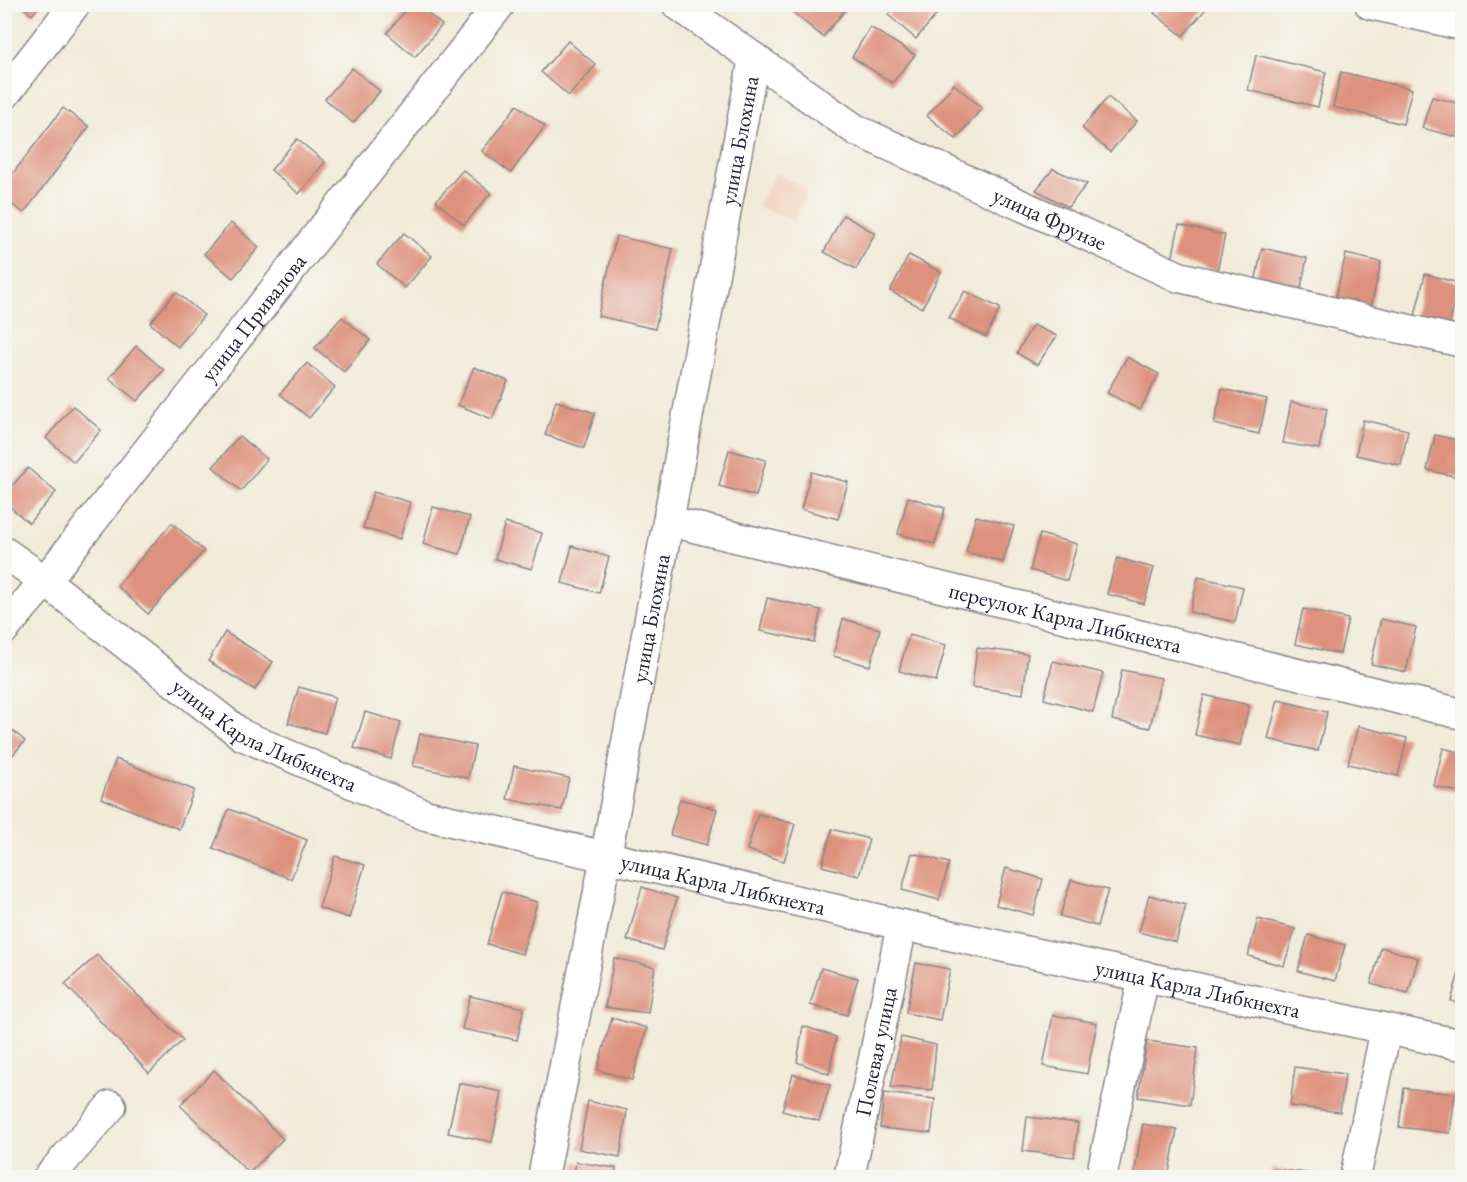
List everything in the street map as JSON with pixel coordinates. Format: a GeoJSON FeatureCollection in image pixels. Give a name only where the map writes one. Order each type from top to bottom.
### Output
{"type":"FeatureCollection","features":[{"type":"Feature","properties":{"kind":"street"},"geometry":{"type":"LineString","coordinates":[[4,95],[75,4]]}},
{"type":"Feature","properties":{"kind":"street","name":"улица Привалова"},"geometry":{"type":"LineString","coordinates":[[4,628],[45,581],[500,4]]}},
{"type":"Feature","properties":{"kind":"street","name":"улица Фрунзе"},"geometry":{"type":"LineString","coordinates":[[677,4],[856,130],[1179,277],[1462,342]]}},
{"type":"Feature","properties":{"kind":"street"},"geometry":{"type":"LineString","coordinates":[[1370,4],[1462,25]]}},
{"type":"Feature","properties":{"kind":"street","name":"улица Блохина"},"geometry":{"type":"LineString","coordinates":[[543,1178],[606,856],[754,58]]}},
{"type":"Feature","properties":{"kind":"street","name":"переулок Карла Либкнехта"},"geometry":{"type":"LineString","coordinates":[[669,521],[1462,714]]}},
{"type":"Feature","properties":{"kind":"street","name":"улица Карла Либкнехта"},"geometry":{"type":"LineString","coordinates":[[4,552],[45,581],[242,735],[425,815],[902,925],[1462,1044]]}},
{"type":"Feature","properties":{"kind":"street","name":"Полевая улица"},"geometry":{"type":"LineString","coordinates":[[849,1178],[902,925]]}},
{"type":"Feature","properties":{"kind":"street"},"geometry":{"type":"LineString","coordinates":[[1101,1178],[1144,976]]}},
{"type":"Feature","properties":{"kind":"street"},"geometry":{"type":"LineString","coordinates":[[1355,1178],[1386,1029]]}},
{"type":"Feature","properties":{"kind":"street"},"geometry":{"type":"LineString","coordinates":[[48,1178],[111,1106]]}},
{"type":"Feature","properties":{"kind":"shaded area"},"geometry":{"type":"Polygon","coordinates":[[[776,173],[807,190],[795,221],[757,206],[776,173]]]}},
{"type":"Feature","properties":{"kind":"building"},"geometry":{"type":"Polygon","coordinates":[[[20,4],[41,4],[32,15],[20,4]]]}},
{"type":"Feature","properties":{"kind":"building"},"geometry":{"type":"Polygon","coordinates":[[[411,4],[417,4],[442,25],[415,57],[387,33],[411,4]]]}},
{"type":"Feature","properties":{"kind":"building"},"geometry":{"type":"Polygon","coordinates":[[[783,4],[838,4],[845,10],[823,37],[783,4]]]}},
{"type":"Feature","properties":{"kind":"building"},"geometry":{"type":"Polygon","coordinates":[[[897,4],[940,4],[943,7],[916,39],[888,15],[897,4]]]}},
{"type":"Feature","properties":{"kind":"building"},"geometry":{"type":"Polygon","coordinates":[[[1161,4],[1210,4],[1183,36],[1154,13],[1161,4]]]}},
{"type":"Feature","properties":{"kind":"building"},"geometry":{"type":"Polygon","coordinates":[[[870,27],[915,55],[892,83],[852,57],[870,27]]]}},
{"type":"Feature","properties":{"kind":"building"},"geometry":{"type":"Polygon","coordinates":[[[568,41],[596,65],[569,96],[541,72],[568,41]]]}},
{"type":"Feature","properties":{"kind":"building"},"geometry":{"type":"Polygon","coordinates":[[[1256,55],[1326,72],[1318,107],[1248,90],[1256,55]]]}},
{"type":"Feature","properties":{"kind":"building"},"geometry":{"type":"Polygon","coordinates":[[[352,68],[380,91],[353,123],[325,99],[352,68]]]}},
{"type":"Feature","properties":{"kind":"building"},"geometry":{"type":"Polygon","coordinates":[[[1341,72],[1412,89],[1403,124],[1333,107],[1341,72]]]}},
{"type":"Feature","properties":{"kind":"building"},"geometry":{"type":"Polygon","coordinates":[[[954,84],[982,108],[956,139],[927,116],[954,84]]]}},
{"type":"Feature","properties":{"kind":"building"},"geometry":{"type":"Polygon","coordinates":[[[1108,97],[1137,121],[1110,152],[1082,128],[1108,97]]]}},
{"type":"Feature","properties":{"kind":"building"},"geometry":{"type":"Polygon","coordinates":[[[1432,97],[1462,104],[1461,138],[1422,128],[1432,97]]]}},
{"type":"Feature","properties":{"kind":"building"},"geometry":{"type":"Polygon","coordinates":[[[517,105],[545,126],[511,173],[482,151],[517,105]]]}},
{"type":"Feature","properties":{"kind":"building"},"geometry":{"type":"Polygon","coordinates":[[[63,108],[89,127],[24,213],[4,199],[4,185],[63,108]]]}},
{"type":"Feature","properties":{"kind":"building"},"geometry":{"type":"Polygon","coordinates":[[[297,139],[325,162],[299,194],[271,170],[297,139]]]}},
{"type":"Feature","properties":{"kind":"building"},"geometry":{"type":"Polygon","coordinates":[[[1053,169],[1087,184],[1068,207],[1036,190],[1053,169]]]}},
{"type":"Feature","properties":{"kind":"building"},"geometry":{"type":"Polygon","coordinates":[[[463,170],[491,193],[464,225],[436,201],[463,170]]]}},
{"type":"Feature","properties":{"kind":"building"},"geometry":{"type":"Polygon","coordinates":[[[843,215],[875,233],[856,269],[824,252],[843,215]]]}},
{"type":"Feature","properties":{"kind":"building"},"geometry":{"type":"Polygon","coordinates":[[[231,223],[259,247],[233,278],[204,254],[231,223]]]}},
{"type":"Feature","properties":{"kind":"building"},"geometry":{"type":"Polygon","coordinates":[[[1179,225],[1225,235],[1217,271],[1172,260],[1179,225]]]}},
{"type":"Feature","properties":{"kind":"building"},"geometry":{"type":"Polygon","coordinates":[[[404,233],[432,256],[405,288],[377,264],[404,233]]]}},
{"type":"Feature","properties":{"kind":"building"},"geometry":{"type":"Polygon","coordinates":[[[616,236],[673,249],[655,329],[598,316],[616,236]]]}},
{"type":"Feature","properties":{"kind":"building"},"geometry":{"type":"Polygon","coordinates":[[[1262,248],[1307,258],[1300,293],[1255,283],[1262,248]]]}},
{"type":"Feature","properties":{"kind":"building"},"geometry":{"type":"Polygon","coordinates":[[[1346,254],[1381,262],[1371,307],[1335,299],[1346,254]]]}},
{"type":"Feature","properties":{"kind":"building"},"geometry":{"type":"Polygon","coordinates":[[[909,255],[941,272],[922,308],[890,291],[909,255]]]}},
{"type":"Feature","properties":{"kind":"building"},"geometry":{"type":"Polygon","coordinates":[[[1425,274],[1459,283],[1449,328],[1414,320],[1425,274]]]}},
{"type":"Feature","properties":{"kind":"building"},"geometry":{"type":"Polygon","coordinates":[[[965,291],[1000,308],[986,337],[949,318],[965,291]]]}},
{"type":"Feature","properties":{"kind":"building"},"geometry":{"type":"Polygon","coordinates":[[[176,292],[204,315],[178,347],[150,323],[176,292]]]}},
{"type":"Feature","properties":{"kind":"building"},"geometry":{"type":"Polygon","coordinates":[[[342,317],[370,340],[344,372],[315,348],[342,317]]]}},
{"type":"Feature","properties":{"kind":"building"},"geometry":{"type":"Polygon","coordinates":[[[1033,325],[1057,336],[1037,365],[1017,353],[1033,325]]]}},
{"type":"Feature","properties":{"kind":"building"},"geometry":{"type":"Polygon","coordinates":[[[136,346],[164,370],[137,401],[109,378],[136,346]]]}},
{"type":"Feature","properties":{"kind":"building"},"geometry":{"type":"Polygon","coordinates":[[[1127,357],[1159,374],[1140,410],[1107,393],[1127,357]]]}},
{"type":"Feature","properties":{"kind":"building"},"geometry":{"type":"Polygon","coordinates":[[[307,363],[335,387],[309,418],[280,394],[307,363]]]}},
{"type":"Feature","properties":{"kind":"building"},"geometry":{"type":"Polygon","coordinates":[[[474,367],[508,381],[492,419],[458,405],[474,367]]]}},
{"type":"Feature","properties":{"kind":"building"},"geometry":{"type":"Polygon","coordinates":[[[1222,389],[1267,399],[1259,434],[1214,424],[1222,389]]]}},
{"type":"Feature","properties":{"kind":"building"},"geometry":{"type":"Polygon","coordinates":[[[556,401],[595,413],[584,448],[545,435],[556,401]]]}},
{"type":"Feature","properties":{"kind":"building"},"geometry":{"type":"Polygon","coordinates":[[[1291,402],[1327,409],[1319,449],[1283,443],[1291,402]]]}},
{"type":"Feature","properties":{"kind":"building"},"geometry":{"type":"Polygon","coordinates":[[[73,406],[101,430],[74,462],[46,438],[73,406]]]}},
{"type":"Feature","properties":{"kind":"building"},"geometry":{"type":"Polygon","coordinates":[[[1363,420],[1408,430],[1401,465],[1356,455],[1363,420]]]}},
{"type":"Feature","properties":{"kind":"building"},"geometry":{"type":"Polygon","coordinates":[[[1435,435],[1462,441],[1462,478],[1427,470],[1435,435]]]}},
{"type":"Feature","properties":{"kind":"building"},"geometry":{"type":"Polygon","coordinates":[[[239,436],[267,459],[241,491],[213,467],[239,436]]]}},
{"type":"Feature","properties":{"kind":"building"},"geometry":{"type":"Polygon","coordinates":[[[729,450],[766,460],[756,496],[719,486],[729,450]]]}},
{"type":"Feature","properties":{"kind":"building"},"geometry":{"type":"Polygon","coordinates":[[[28,468],[56,492],[29,523],[4,502],[4,495],[28,468]]]}},
{"type":"Feature","properties":{"kind":"building"},"geometry":{"type":"Polygon","coordinates":[[[811,472],[848,482],[838,519],[801,509],[811,472]]]}},
{"type":"Feature","properties":{"kind":"building"},"geometry":{"type":"Polygon","coordinates":[[[373,492],[410,502],[400,539],[363,528],[373,492]]]}},
{"type":"Feature","properties":{"kind":"building"},"geometry":{"type":"Polygon","coordinates":[[[908,497],[945,508],[935,544],[898,534],[908,497]]]}},
{"type":"Feature","properties":{"kind":"building"},"geometry":{"type":"Polygon","coordinates":[[[433,507],[470,517],[460,554],[423,544],[433,507]]]}},
{"type":"Feature","properties":{"kind":"building"},"geometry":{"type":"Polygon","coordinates":[[[976,516],[1014,526],[1003,562],[966,552],[976,516]]]}},
{"type":"Feature","properties":{"kind":"building"},"geometry":{"type":"Polygon","coordinates":[[[172,523],[204,551],[148,614],[117,586],[172,523]]]}},
{"type":"Feature","properties":{"kind":"building"},"geometry":{"type":"Polygon","coordinates":[[[505,523],[542,533],[532,569],[495,559],[505,523]]]}},
{"type":"Feature","properties":{"kind":"building"},"geometry":{"type":"Polygon","coordinates":[[[1040,534],[1077,544],[1067,581],[1030,570],[1040,534]]]}},
{"type":"Feature","properties":{"kind":"building"},"geometry":{"type":"Polygon","coordinates":[[[572,546],[609,557],[599,593],[562,583],[572,546]]]}},
{"type":"Feature","properties":{"kind":"building"},"geometry":{"type":"Polygon","coordinates":[[[1117,558],[1154,568],[1144,604],[1107,594],[1117,558]]]}},
{"type":"Feature","properties":{"kind":"building"},"geometry":{"type":"Polygon","coordinates":[[[1198,577],[1243,587],[1235,622],[1190,612],[1198,577]]]}},
{"type":"Feature","properties":{"kind":"building"},"geometry":{"type":"Polygon","coordinates":[[[767,598],[821,610],[814,642],[760,631],[767,598]]]}},
{"type":"Feature","properties":{"kind":"building"},"geometry":{"type":"Polygon","coordinates":[[[1303,609],[1348,619],[1340,654],[1295,644],[1303,609]]]}},
{"type":"Feature","properties":{"kind":"building"},"geometry":{"type":"Polygon","coordinates":[[[843,619],[880,629],[870,666],[833,656],[843,619]]]}},
{"type":"Feature","properties":{"kind":"building"},"geometry":{"type":"Polygon","coordinates":[[[1381,619],[1416,627],[1406,672],[1371,664],[1381,619]]]}},
{"type":"Feature","properties":{"kind":"building"},"geometry":{"type":"Polygon","coordinates":[[[225,632],[273,662],[255,690],[208,661],[225,632]]]}},
{"type":"Feature","properties":{"kind":"building"},"geometry":{"type":"Polygon","coordinates":[[[909,635],[946,645],[936,681],[899,671],[909,635]]]}},
{"type":"Feature","properties":{"kind":"building"},"geometry":{"type":"Polygon","coordinates":[[[977,648],[1028,654],[1023,694],[972,687],[977,648]]]}},
{"type":"Feature","properties":{"kind":"building"},"geometry":{"type":"Polygon","coordinates":[[[1053,661],[1103,673],[1093,712],[1044,699],[1053,661]]]}},
{"type":"Feature","properties":{"kind":"building"},"geometry":{"type":"Polygon","coordinates":[[[1122,670],[1161,678],[1150,728],[1112,720],[1122,670]]]}},
{"type":"Feature","properties":{"kind":"building"},"geometry":{"type":"Polygon","coordinates":[[[299,687],[335,697],[325,733],[288,723],[299,687]]]}},
{"type":"Feature","properties":{"kind":"building"},"geometry":{"type":"Polygon","coordinates":[[[1204,695],[1249,705],[1240,745],[1195,735],[1204,695]]]}},
{"type":"Feature","properties":{"kind":"building"},"geometry":{"type":"Polygon","coordinates":[[[1278,700],[1327,712],[1318,751],[1268,739],[1278,700]]]}},
{"type":"Feature","properties":{"kind":"building"},"geometry":{"type":"Polygon","coordinates":[[[365,712],[401,722],[391,759],[354,748],[365,712]]]}},
{"type":"Feature","properties":{"kind":"building"},"geometry":{"type":"Polygon","coordinates":[[[4,723],[25,741],[4,765],[4,723]]]}},
{"type":"Feature","properties":{"kind":"building"},"geometry":{"type":"Polygon","coordinates":[[[1358,726],[1407,738],[1398,776],[1348,764],[1358,726]]]}},
{"type":"Feature","properties":{"kind":"building"},"geometry":{"type":"Polygon","coordinates":[[[420,734],[475,746],[468,778],[413,766],[420,734]]]}},
{"type":"Feature","properties":{"kind":"building"},"geometry":{"type":"Polygon","coordinates":[[[1443,748],[1462,753],[1462,793],[1434,786],[1443,748]]]}},
{"type":"Feature","properties":{"kind":"building"},"geometry":{"type":"Polygon","coordinates":[[[116,759],[194,790],[179,829],[101,798],[116,759]]]}},
{"type":"Feature","properties":{"kind":"building"},"geometry":{"type":"Polygon","coordinates":[[[514,766],[569,778],[562,810],[507,799],[514,766]]]}},
{"type":"Feature","properties":{"kind":"building"},"geometry":{"type":"Polygon","coordinates":[[[680,799],[717,809],[707,845],[670,835],[680,799]]]}},
{"type":"Feature","properties":{"kind":"building"},"geometry":{"type":"Polygon","coordinates":[[[229,809],[307,840],[291,879],[213,848],[229,809]]]}},
{"type":"Feature","properties":{"kind":"building"},"geometry":{"type":"Polygon","coordinates":[[[758,814],[795,824],[784,861],[747,850],[758,814]]]}},
{"type":"Feature","properties":{"kind":"building"},"geometry":{"type":"Polygon","coordinates":[[[832,829],[869,839],[859,876],[822,866],[832,829]]]}},
{"type":"Feature","properties":{"kind":"building"},"geometry":{"type":"Polygon","coordinates":[[[912,853],[949,863],[939,900],[902,890],[912,853]]]}},
{"type":"Feature","properties":{"kind":"building"},"geometry":{"type":"Polygon","coordinates":[[[335,856],[365,865],[349,918],[319,908],[335,856]]]}},
{"type":"Feature","properties":{"kind":"building"},"geometry":{"type":"Polygon","coordinates":[[[1006,868],[1043,879],[1033,915],[996,905],[1006,868]]]}},
{"type":"Feature","properties":{"kind":"building"},"geometry":{"type":"Polygon","coordinates":[[[1071,880],[1108,890],[1097,926],[1060,916],[1071,880]]]}},
{"type":"Feature","properties":{"kind":"building"},"geometry":{"type":"Polygon","coordinates":[[[642,887],[677,898],[662,950],[627,940],[642,887]]]}},
{"type":"Feature","properties":{"kind":"building"},"geometry":{"type":"Polygon","coordinates":[[[502,892],[537,902],[522,954],[487,944],[502,892]]]}},
{"type":"Feature","properties":{"kind":"building"},"geometry":{"type":"Polygon","coordinates":[[[1149,895],[1186,905],[1176,942],[1139,932],[1149,895]]]}},
{"type":"Feature","properties":{"kind":"building"},"geometry":{"type":"Polygon","coordinates":[[[1258,919],[1295,929],[1284,966],[1248,956],[1258,919]]]}},
{"type":"Feature","properties":{"kind":"building"},"geometry":{"type":"Polygon","coordinates":[[[1308,935],[1345,945],[1335,981],[1298,971],[1308,935]]]}},
{"type":"Feature","properties":{"kind":"building"},"geometry":{"type":"Polygon","coordinates":[[[1381,947],[1418,958],[1408,994],[1371,984],[1381,947]]]}},
{"type":"Feature","properties":{"kind":"building"},"geometry":{"type":"Polygon","coordinates":[[[97,955],[183,1040],[149,1073],[65,984],[97,955]]]}},
{"type":"Feature","properties":{"kind":"building"},"geometry":{"type":"Polygon","coordinates":[[[614,958],[655,967],[648,1013],[605,1007],[614,958]]]}},
{"type":"Feature","properties":{"kind":"building"},"geometry":{"type":"Polygon","coordinates":[[[1462,962],[1462,1004],[1451,1001],[1462,962]]]}},
{"type":"Feature","properties":{"kind":"building"},"geometry":{"type":"Polygon","coordinates":[[[916,963],[950,969],[940,1020],[906,1013],[916,963]]]}},
{"type":"Feature","properties":{"kind":"building"},"geometry":{"type":"Polygon","coordinates":[[[821,968],[858,978],[847,1015],[810,1005],[821,968]]]}},
{"type":"Feature","properties":{"kind":"building"},"geometry":{"type":"Polygon","coordinates":[[[470,996],[524,1008],[517,1040],[462,1029],[470,996]]]}},
{"type":"Feature","properties":{"kind":"building"},"geometry":{"type":"Polygon","coordinates":[[[1053,1015],[1097,1023],[1087,1074],[1043,1066],[1053,1015]]]}},
{"type":"Feature","properties":{"kind":"building"},"geometry":{"type":"Polygon","coordinates":[[[612,1018],[647,1028],[632,1080],[597,1070],[612,1018]]]}},
{"type":"Feature","properties":{"kind":"building"},"geometry":{"type":"Polygon","coordinates":[[[803,1026],[836,1037],[829,1074],[797,1062],[803,1026]]]}},
{"type":"Feature","properties":{"kind":"building"},"geometry":{"type":"Polygon","coordinates":[[[901,1037],[936,1045],[932,1090],[891,1087],[901,1037]]]}},
{"type":"Feature","properties":{"kind":"building"},"geometry":{"type":"Polygon","coordinates":[[[1147,1041],[1198,1048],[1190,1105],[1138,1097],[1147,1041]]]}},
{"type":"Feature","properties":{"kind":"building"},"geometry":{"type":"Polygon","coordinates":[[[1295,1067],[1345,1074],[1340,1112],[1290,1106],[1295,1067]]]}},
{"type":"Feature","properties":{"kind":"building"},"geometry":{"type":"Polygon","coordinates":[[[214,1070],[283,1139],[249,1173],[180,1105],[214,1070]]]}},
{"type":"Feature","properties":{"kind":"building"},"geometry":{"type":"Polygon","coordinates":[[[793,1074],[830,1085],[819,1121],[782,1111],[793,1074]]]}},
{"type":"Feature","properties":{"kind":"building"},"geometry":{"type":"Polygon","coordinates":[[[459,1083],[502,1092],[492,1142],[448,1133],[459,1083]]]}},
{"type":"Feature","properties":{"kind":"building"},"geometry":{"type":"Polygon","coordinates":[[[1404,1088],[1455,1094],[1450,1133],[1399,1127],[1404,1088]]]}},
{"type":"Feature","properties":{"kind":"building"},"geometry":{"type":"Polygon","coordinates":[[[884,1093],[935,1099],[931,1133],[880,1128],[884,1093]]]}},
{"type":"Feature","properties":{"kind":"building"},"geometry":{"type":"Polygon","coordinates":[[[588,1101],[627,1110],[620,1157],[579,1149],[588,1101]]]}},
{"type":"Feature","properties":{"kind":"building"},"geometry":{"type":"Polygon","coordinates":[[[1027,1117],[1078,1123],[1074,1157],[1023,1151],[1027,1117]]]}},
{"type":"Feature","properties":{"kind":"building"},"geometry":{"type":"Polygon","coordinates":[[[1143,1124],[1177,1130],[1168,1178],[1134,1175],[1143,1124]]]}},
{"type":"Feature","properties":{"kind":"building"},"geometry":{"type":"Polygon","coordinates":[[[576,1162],[616,1168],[614,1178],[573,1178],[576,1162]]]}},
{"type":"Feature","properties":{"kind":"building"},"geometry":{"type":"Polygon","coordinates":[[[1272,1169],[1323,1175],[1322,1178],[1271,1178],[1272,1169]]]}}]}
